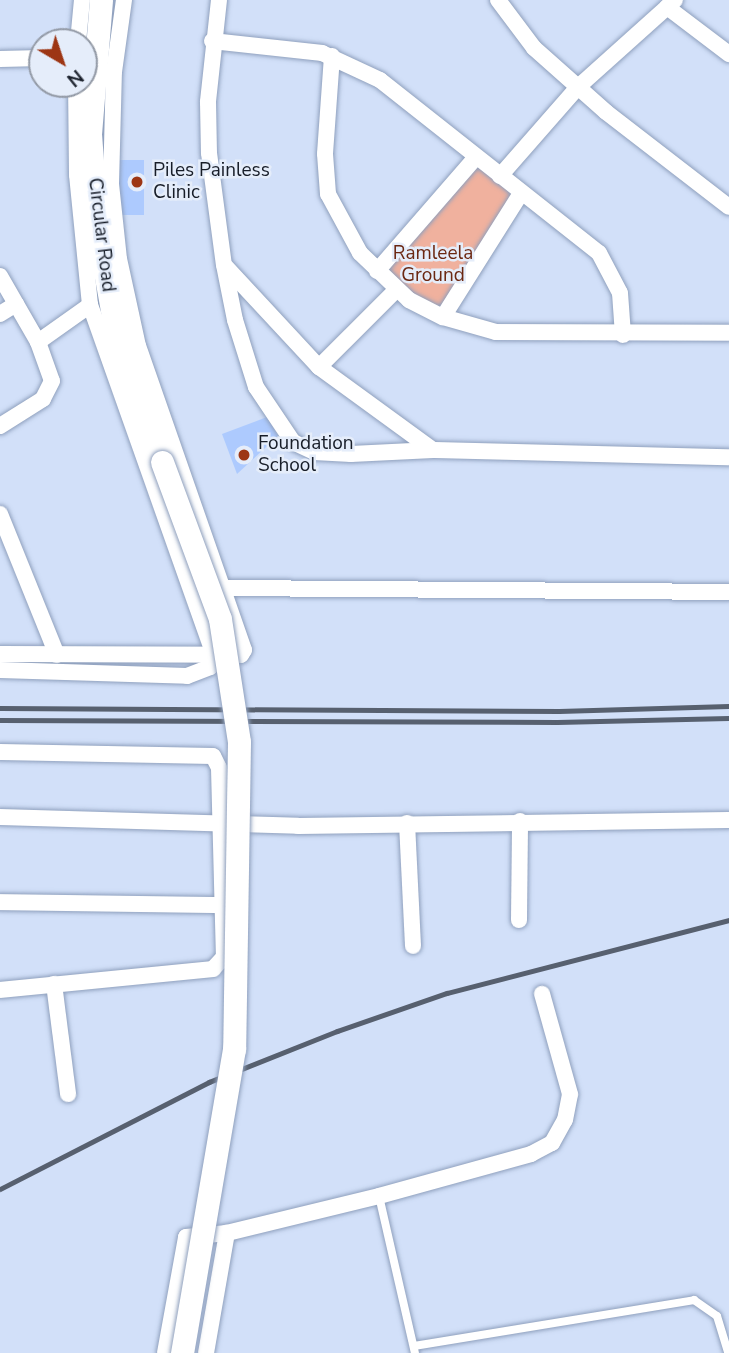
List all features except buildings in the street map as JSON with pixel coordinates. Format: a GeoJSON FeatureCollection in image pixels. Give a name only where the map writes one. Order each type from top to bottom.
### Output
{"type":"FeatureCollection","features":[{"type":"Feature","properties":{"kind":"main road","name":"Circular Road"},"geometry":{"type":"LineString","coordinates":[[100,0],[90,134],[97,227],[115,327],[219,619],[239,742],[234,1049],[182,1353]]}},
{"type":"Feature","properties":{"kind":"street"},"geometry":{"type":"LineString","coordinates":[[79,28],[82,0]]}},
{"type":"Feature","properties":{"kind":"street"},"geometry":{"type":"LineString","coordinates":[[0,654],[214,655],[244,652],[225,588],[138,346],[119,259],[111,184],[114,72],[124,0]]}},
{"type":"Feature","properties":{"kind":"street"},"geometry":{"type":"LineString","coordinates":[[219,0],[212,41],[209,153],[224,265],[235,320],[256,387],[293,442],[329,454],[433,450],[729,457]]}},
{"type":"Feature","properties":{"kind":"street"},"geometry":{"type":"LineString","coordinates":[[498,0],[522,35],[578,87],[729,207]]}},
{"type":"Feature","properties":{"kind":"street"},"geometry":{"type":"LineString","coordinates":[[499,176],[578,87],[671,4],[729,54]]}},
{"type":"Feature","properties":{"kind":"street"},"geometry":{"type":"LineString","coordinates":[[212,41],[332,56],[380,80],[599,253],[609,266],[620,293],[623,335]]}},
{"type":"Feature","properties":{"kind":"street"},"geometry":{"type":"LineString","coordinates":[[332,56],[325,154],[328,194],[351,242],[397,289],[443,317],[496,332],[623,335],[729,333]]}},
{"type":"Feature","properties":{"kind":"street"},"geometry":{"type":"LineString","coordinates":[[0,59],[28,58]]}},
{"type":"Feature","properties":{"kind":"street"},"geometry":{"type":"LineString","coordinates":[[0,670],[187,676],[210,667],[214,655],[90,304],[77,176],[76,98]]}},
{"type":"Feature","properties":{"kind":"street"},"geometry":{"type":"LineString","coordinates":[[377,271],[476,157]]}},
{"type":"Feature","properties":{"kind":"street"},"geometry":{"type":"LineString","coordinates":[[443,317],[521,193]]}},
{"type":"Feature","properties":{"kind":"street"},"geometry":{"type":"LineString","coordinates":[[224,265],[319,367],[433,450]]}},
{"type":"Feature","properties":{"kind":"street"},"geometry":{"type":"LineString","coordinates":[[0,276],[38,342],[51,387],[43,398],[0,426]]}},
{"type":"Feature","properties":{"kind":"street"},"geometry":{"type":"LineString","coordinates":[[319,367],[397,289]]}},
{"type":"Feature","properties":{"kind":"street"},"geometry":{"type":"LineString","coordinates":[[0,314],[16,304]]}},
{"type":"Feature","properties":{"kind":"street"},"geometry":{"type":"LineString","coordinates":[[38,342],[90,304]]}},
{"type":"Feature","properties":{"kind":"street"},"geometry":{"type":"LineString","coordinates":[[0,514],[57,655]]}},
{"type":"Feature","properties":{"kind":"street"},"geometry":{"type":"LineString","coordinates":[[225,588],[729,592]]}},
{"type":"Feature","properties":{"kind":"street"},"geometry":{"type":"LineString","coordinates":[[0,752],[208,754],[219,764],[224,957],[217,967],[0,990]]}},
{"type":"Feature","properties":{"kind":"street"},"geometry":{"type":"LineString","coordinates":[[0,817],[221,823],[729,820]]}},
{"type":"Feature","properties":{"kind":"street"},"geometry":{"type":"LineString","coordinates":[[519,920],[520,821]]}},
{"type":"Feature","properties":{"kind":"street"},"geometry":{"type":"LineString","coordinates":[[407,823],[413,946]]}},
{"type":"Feature","properties":{"kind":"street"},"geometry":{"type":"LineString","coordinates":[[0,902],[223,905]]}},
{"type":"Feature","properties":{"kind":"street"},"geometry":{"type":"LineString","coordinates":[[54,984],[68,1094]]}},
{"type":"Feature","properties":{"kind":"street"},"geometry":{"type":"LineString","coordinates":[[165,1353],[186,1237],[227,1233],[379,1196],[531,1154],[552,1143],[568,1110],[569,1088],[542,994]]}},
{"type":"Feature","properties":{"kind":"street"},"geometry":{"type":"LineString","coordinates":[[205,1353],[227,1233]]}},
{"type":"Feature","properties":{"kind":"lane"},"geometry":{"type":"LineString","coordinates":[[379,1196],[415,1350],[694,1300],[717,1316],[728,1353]]}},
{"type":"Feature","properties":{"kind":"green space","name":"Ramleela Ground"},"geometry":{"type":"Polygon","coordinates":[[[477,162],[516,194],[442,315],[384,271],[477,162]]]}},
{"type":"Feature","properties":{"kind":"railway"},"geometry":{"type":"LineString","coordinates":[[0,708],[559,711],[729,706]]}},
{"type":"Feature","properties":{"kind":"railway"},"geometry":{"type":"LineString","coordinates":[[0,720],[557,722],[729,718]]}},
{"type":"Feature","properties":{"kind":"railway"},"geometry":{"type":"LineString","coordinates":[[0,1189],[209,1082],[337,1031],[447,993],[729,920]]}},
{"type":"Feature","properties":{"kind":"place","name":"Piles Painless Clinic"},"geometry":{"type":"Point","coordinates":[137,182]}},
{"type":"Feature","properties":{"kind":"place","name":"Foundation School"},"geometry":{"type":"Point","coordinates":[244,455]}}]}
